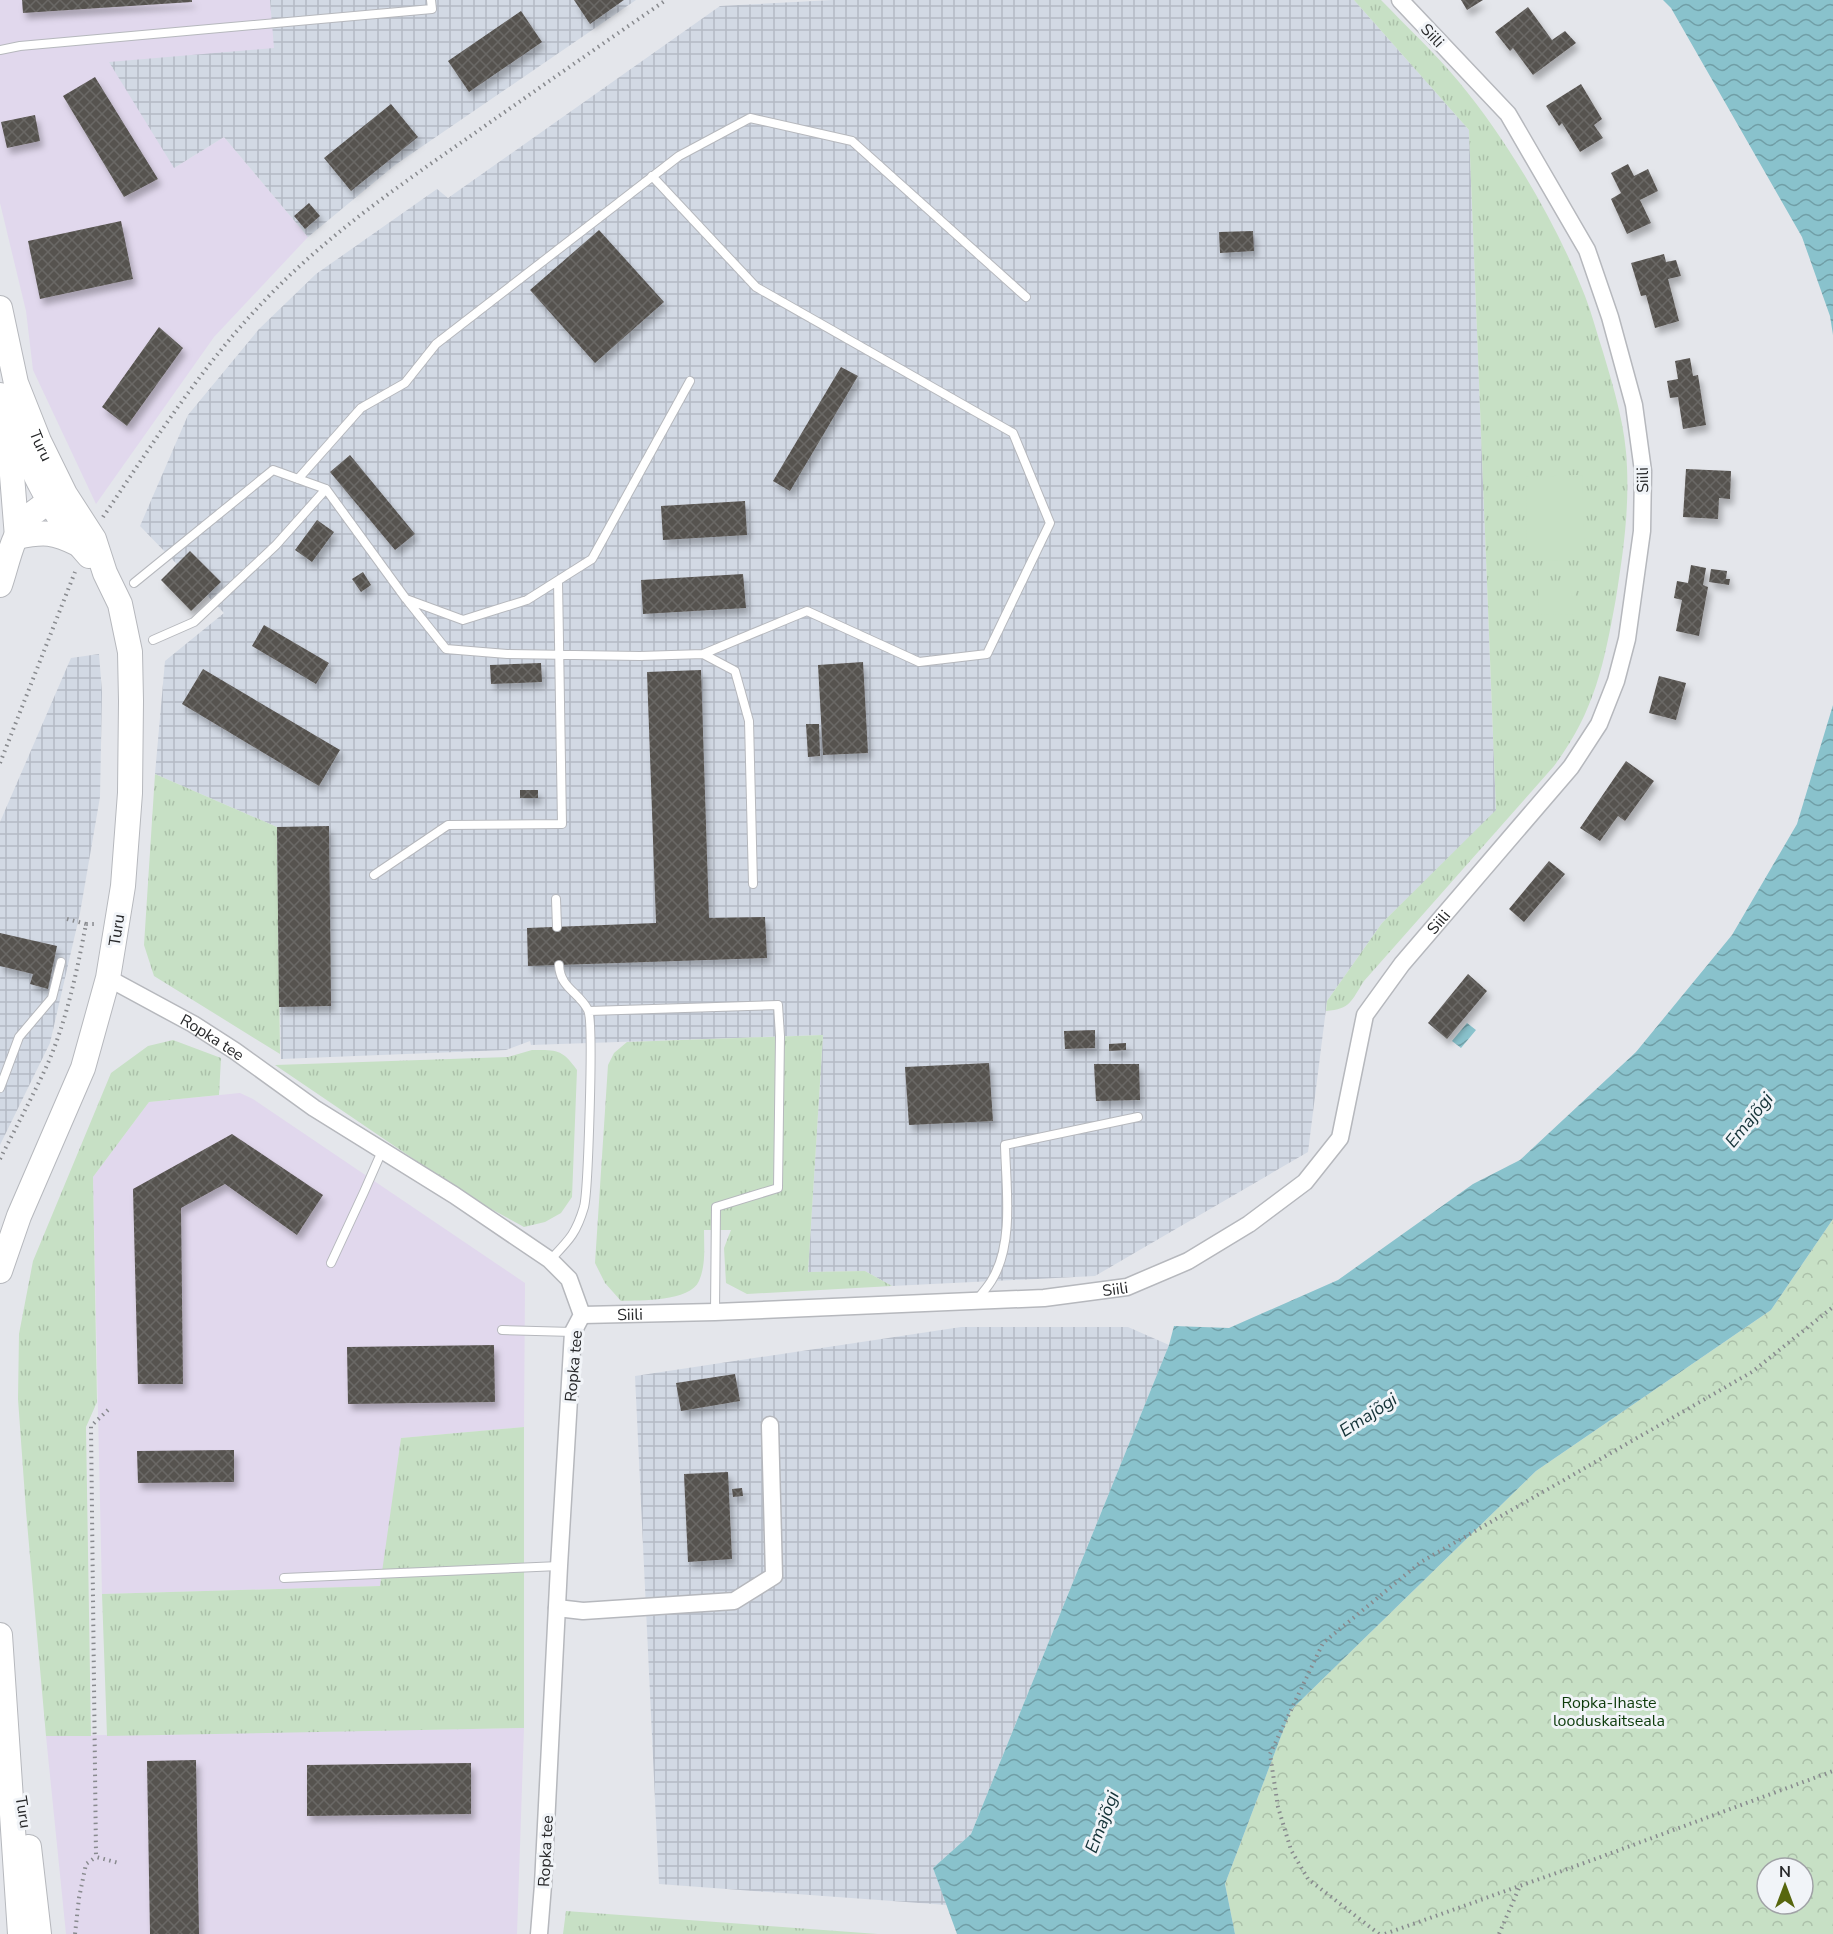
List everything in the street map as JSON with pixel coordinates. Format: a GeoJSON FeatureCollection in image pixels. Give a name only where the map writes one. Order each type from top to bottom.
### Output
{"type":"FeatureCollection","features":[{"type":"Feature","properties":{"kind":"main road","name":"Turu"},"geometry":{"type":"LineString","coordinates":[[0,308],[16,383],[39,441],[57,498]]}},
{"type":"Feature","properties":{"kind":"main road","name":"Turu"},"geometry":{"type":"LineString","coordinates":[[0,394],[57,498],[105,573],[120,604],[130,652],[131,701],[130,793],[123,886],[108,978],[83,1068],[19,1216],[0,1271]]}},
{"type":"Feature","properties":{"kind":"main road"},"geometry":{"type":"LineString","coordinates":[[0,403],[11,463],[16,537]]}},
{"type":"Feature","properties":{"kind":"main road"},"geometry":{"type":"LineString","coordinates":[[0,585],[16,537],[26,520],[57,498]]}},
{"type":"Feature","properties":{"kind":"main road"},"geometry":{"type":"LineString","coordinates":[[16,537],[47,532],[85,544]]}},
{"type":"Feature","properties":{"kind":"main road","name":"Turu"},"geometry":{"type":"LineString","coordinates":[[0,1635],[20,1934]]}},
{"type":"Feature","properties":{"kind":"main road","name":"Turu"},"geometry":{"type":"LineString","coordinates":[[2,1690],[30,1857],[39,1934]]}},
{"type":"Feature","properties":{"kind":"street","name":"Siili"},"geometry":{"type":"LineString","coordinates":[[582,1315],[715,1312],[1044,1298],[1127,1287],[1188,1261],[1248,1224],[1305,1182],[1340,1138],[1365,1015],[1402,964],[1571,767],[1599,724],[1616,681],[1627,639],[1642,531],[1643,471],[1634,405],[1610,317],[1587,250],[1508,114],[1401,0]]}},
{"type":"Feature","properties":{"kind":"street","name":"Ropka tee"},"geometry":{"type":"LineString","coordinates":[[108,978],[218,1040],[314,1108],[454,1195],[550,1260],[569,1279],[582,1315],[573,1332],[539,1934]]}},
{"type":"Feature","properties":{"kind":"street"},"geometry":{"type":"LineString","coordinates":[[557,1608],[584,1611],[734,1601],[774,1576],[770,1425]]}},
{"type":"Feature","properties":{"kind":"lane"},"geometry":{"type":"LineString","coordinates":[[0,50],[20,46],[432,9],[431,0]]}},
{"type":"Feature","properties":{"kind":"lane"},"geometry":{"type":"LineString","coordinates":[[298,479],[361,408],[405,383],[436,344],[679,156],[750,118],[852,141],[1026,297]]}},
{"type":"Feature","properties":{"kind":"lane"},"geometry":{"type":"LineString","coordinates":[[134,583],[273,470],[326,489],[406,599],[446,649],[507,654],[640,656],[703,654],[807,611],[919,662],[987,654],[1050,523],[1013,433],[756,287],[652,176]]}},
{"type":"Feature","properties":{"kind":"lane"},"geometry":{"type":"LineString","coordinates":[[406,599],[463,620],[527,600],[592,559],[690,381]]}},
{"type":"Feature","properties":{"kind":"lane"},"geometry":{"type":"LineString","coordinates":[[153,640],[194,622],[276,545],[326,489]]}},
{"type":"Feature","properties":{"kind":"lane"},"geometry":{"type":"LineString","coordinates":[[374,875],[448,825],[562,824],[558,581]]}},
{"type":"Feature","properties":{"kind":"lane"},"geometry":{"type":"LineString","coordinates":[[703,654],[735,671],[749,721],[753,884]]}},
{"type":"Feature","properties":{"kind":"lane"},"geometry":{"type":"LineString","coordinates":[[556,899],[557,927]]}},
{"type":"Feature","properties":{"kind":"lane"},"geometry":{"type":"LineString","coordinates":[[0,1088],[19,1037],[52,998],[62,962]]}},
{"type":"Feature","properties":{"kind":"lane"},"geometry":{"type":"LineString","coordinates":[[550,1260],[573,1236],[585,1204],[591,1060],[589,1011],[560,977],[559,965]]}},
{"type":"Feature","properties":{"kind":"lane"},"geometry":{"type":"LineString","coordinates":[[589,1011],[778,1005],[780,1036],[778,1188],[716,1208],[715,1312]]}},
{"type":"Feature","properties":{"kind":"lane"},"geometry":{"type":"LineString","coordinates":[[976,1301],[994,1277],[1005,1243],[1007,1208],[1005,1145],[1138,1117]]}},
{"type":"Feature","properties":{"kind":"lane"},"geometry":{"type":"LineString","coordinates":[[331,1263],[382,1150]]}},
{"type":"Feature","properties":{"kind":"lane"},"geometry":{"type":"LineString","coordinates":[[502,1330],[573,1332]]}},
{"type":"Feature","properties":{"kind":"lane"},"geometry":{"type":"LineString","coordinates":[[284,1578],[559,1566]]}},
{"type":"Feature","properties":{"kind":"path"},"geometry":{"type":"LineString","coordinates":[[0,763],[85,544],[151,445],[220,349],[265,299],[308,257],[388,194],[666,0]]}},
{"type":"Feature","properties":{"kind":"path"},"geometry":{"type":"LineString","coordinates":[[67,920],[96,924]]}},
{"type":"Feature","properties":{"kind":"path"},"geometry":{"type":"LineString","coordinates":[[0,1159],[48,1062],[79,960],[86,924]]}},
{"type":"Feature","properties":{"kind":"path"},"geometry":{"type":"LineString","coordinates":[[1379,1934],[1308,1879],[1291,1850],[1278,1806],[1270,1754],[1323,1643],[1421,1562],[1752,1372],[1833,1307]]}},
{"type":"Feature","properties":{"kind":"path"},"geometry":{"type":"LineString","coordinates":[[96,1857],[91,1426],[108,1410]]}},
{"type":"Feature","properties":{"kind":"path"},"geometry":{"type":"LineString","coordinates":[[1386,1934],[1833,1771]]}},
{"type":"Feature","properties":{"kind":"path"},"geometry":{"type":"LineString","coordinates":[[75,1934],[86,1864],[96,1857],[119,1863]]}},
{"type":"Feature","properties":{"kind":"path"},"geometry":{"type":"LineString","coordinates":[[1499,1934],[1520,1886]]}},
{"type":"Feature","properties":{"kind":"shaded area"},"geometry":{"type":"Polygon","coordinates":[[[0,0],[270,0],[275,48],[174,168],[224,137],[308,237],[214,337],[96,504],[33,370],[26,311],[0,203],[0,0]]]}},
{"type":"Feature","properties":{"kind":"shaded area"},"geometry":{"type":"Polygon","coordinates":[[[270,0],[636,0],[395,165],[308,237],[224,137],[174,168],[109,62],[274,48],[270,0]]]}},
{"type":"Feature","properties":{"kind":"shaded area"},"geometry":{"type":"Polygon","coordinates":[[[833,0],[1354,0],[1469,130],[1496,811],[1382,923],[1327,1001],[1308,1152],[1095,1276],[892,1286],[865,1271],[808,1272],[823,1035],[531,1045],[530,1041],[506,1050],[281,1059],[277,827],[155,774],[165,661],[224,613],[140,526],[188,415],[259,329],[316,274],[437,189],[448,198],[720,6],[833,0]]]}},
{"type":"Feature","properties":{"kind":"shaded area"},"geometry":{"type":"Polygon","coordinates":[[[99,654],[102,692],[100,797],[80,913],[50,1043],[0,1145],[0,822],[71,658],[99,654]]]}},
{"type":"Feature","properties":{"kind":"shaded area"},"geometry":{"type":"Polygon","coordinates":[[[240,1093],[253,1099],[525,1283],[524,1427],[401,1438],[381,1586],[102,1594],[93,1177],[149,1102],[240,1093]]]}},
{"type":"Feature","properties":{"kind":"shaded area"},"geometry":{"type":"Polygon","coordinates":[[[961,1327],[1128,1327],[1169,1345],[971,1834],[933,1868],[947,1905],[659,1884],[635,1376],[961,1327]]]}},
{"type":"Feature","properties":{"kind":"shaded area"},"geometry":{"type":"Polygon","coordinates":[[[524,1728],[517,1934],[66,1934],[46,1736],[524,1728]]]}},
{"type":"Feature","properties":{"kind":"green space"},"geometry":{"type":"Polygon","coordinates":[[[1354,0],[1381,0],[1440,61],[1495,130],[1546,212],[1585,296],[1611,380],[1624,438],[1627,500],[1619,582],[1602,666],[1588,706],[1568,746],[1554,766],[1364,981],[1350,1003],[1341,1008],[1326,1011],[1327,1001],[1382,923],[1496,810],[1469,130],[1354,0]]]}},
{"type":"Feature","properties":{"kind":"green space"},"geometry":{"type":"Polygon","coordinates":[[[1582,475],[1585,560],[1527,561],[1526,477],[1582,475]]]}},
{"type":"Feature","properties":{"kind":"green space"},"geometry":{"type":"Polygon","coordinates":[[[1538,581],[1575,581],[1575,615],[1539,614],[1538,581]]]}},
{"type":"Feature","properties":{"kind":"green space"},"geometry":{"type":"Polygon","coordinates":[[[155,774],[277,827],[280,1054],[154,976],[144,945],[155,774]]]}},
{"type":"Feature","properties":{"kind":"green space"},"geometry":{"type":"Polygon","coordinates":[[[823,1035],[808,1272],[865,1271],[892,1286],[747,1294],[726,1283],[724,1248],[731,1230],[704,1230],[703,1269],[694,1288],[686,1293],[664,1298],[621,1301],[605,1283],[595,1263],[608,1065],[614,1053],[627,1042],[823,1035]]]}},
{"type":"Feature","properties":{"kind":"green space"},"geometry":{"type":"Polygon","coordinates":[[[173,1040],[221,1058],[219,1095],[149,1102],[93,1177],[97,1402],[86,1427],[91,1736],[46,1736],[18,1399],[19,1334],[33,1261],[111,1073],[148,1046],[173,1040]]]}},
{"type":"Feature","properties":{"kind":"green space"},"geometry":{"type":"Polygon","coordinates":[[[532,1050],[547,1050],[563,1054],[577,1070],[572,1197],[561,1213],[545,1222],[524,1227],[471,1198],[275,1065],[508,1057],[532,1050]]]}},
{"type":"Feature","properties":{"kind":"green space","name":"Ropka-Ihaste looduskaitseala"},"geometry":{"type":"Polygon","coordinates":[[[1833,1219],[1833,1934],[1235,1934],[1225,1884],[1291,1710],[1536,1471],[1771,1310],[1833,1219]]]}},
{"type":"Feature","properties":{"kind":"green space"},"geometry":{"type":"Polygon","coordinates":[[[524,1427],[524,1728],[107,1736],[102,1594],[380,1586],[401,1438],[524,1427]]]}},
{"type":"Feature","properties":{"kind":"green space"},"geometry":{"type":"Polygon","coordinates":[[[566,1911],[878,1934],[563,1934],[566,1911]]]}},
{"type":"Feature","properties":{"kind":"water"},"geometry":{"type":"Polygon","coordinates":[[[1663,0],[1833,0],[1833,335],[1830,316],[1802,237],[1671,8],[1663,0]]]}},
{"type":"Feature","properties":{"kind":"water","name":"Emajõgi"},"geometry":{"type":"Polygon","coordinates":[[[1833,705],[1833,1219],[1771,1310],[1536,1471],[1291,1710],[1225,1884],[1235,1934],[957,1934],[933,1868],[971,1834],[1169,1345],[1174,1326],[1229,1328],[1338,1280],[1473,1184],[1520,1160],[1636,1052],[1732,935],[1797,824],[1833,705]]]}},
{"type":"Feature","properties":{"kind":"water"},"geometry":{"type":"Polygon","coordinates":[[[1467,1023],[1476,1030],[1461,1048],[1452,1041],[1467,1023]]]}},
{"type":"Feature","properties":{"kind":"building"},"geometry":{"type":"Polygon","coordinates":[[[22,0],[192,0],[192,2],[23,13],[22,0]]]}},
{"type":"Feature","properties":{"kind":"building"},"geometry":{"type":"Polygon","coordinates":[[[574,0],[624,0],[590,24],[574,0]]]}},
{"type":"Feature","properties":{"kind":"building"},"geometry":{"type":"Polygon","coordinates":[[[1461,0],[1483,0],[1467,10],[1461,0]]]}},
{"type":"Feature","properties":{"kind":"building"},"geometry":{"type":"Polygon","coordinates":[[[1528,7],[1552,40],[1565,31],[1576,43],[1533,75],[1513,48],[1510,51],[1495,32],[1528,7]]]}},
{"type":"Feature","properties":{"kind":"building"},"geometry":{"type":"Polygon","coordinates":[[[521,11],[542,42],[469,92],[448,61],[521,11]]]}},
{"type":"Feature","properties":{"kind":"building"},"geometry":{"type":"Polygon","coordinates":[[[95,77],[158,179],[124,197],[63,96],[95,77]]]}},
{"type":"Feature","properties":{"kind":"building"},"geometry":{"type":"Polygon","coordinates":[[[1581,84],[1602,119],[1594,125],[1603,138],[1580,152],[1562,123],[1559,126],[1546,106],[1581,84]]]}},
{"type":"Feature","properties":{"kind":"building"},"geometry":{"type":"Polygon","coordinates":[[[391,104],[418,137],[351,191],[324,158],[391,104]]]}},
{"type":"Feature","properties":{"kind":"building"},"geometry":{"type":"Polygon","coordinates":[[[35,115],[40,141],[7,148],[1,122],[35,115]]]}},
{"type":"Feature","properties":{"kind":"building"},"geometry":{"type":"Polygon","coordinates":[[[1628,164],[1634,176],[1648,169],[1658,191],[1640,200],[1651,223],[1627,234],[1611,199],[1621,193],[1611,173],[1628,164]]]}},
{"type":"Feature","properties":{"kind":"building"},"geometry":{"type":"Polygon","coordinates":[[[309,203],[320,216],[305,229],[294,216],[309,203]]]}},
{"type":"Feature","properties":{"kind":"building"},"geometry":{"type":"Polygon","coordinates":[[[121,221],[133,279],[40,299],[28,241],[121,221]]]}},
{"type":"Feature","properties":{"kind":"building"},"geometry":{"type":"Polygon","coordinates":[[[599,230],[664,302],[595,363],[530,290],[599,230]]]}},
{"type":"Feature","properties":{"kind":"building"},"geometry":{"type":"Polygon","coordinates":[[[1253,231],[1254,251],[1220,253],[1219,232],[1253,231]]]}},
{"type":"Feature","properties":{"kind":"building"},"geometry":{"type":"Polygon","coordinates":[[[1664,254],[1666,262],[1676,260],[1681,276],[1668,279],[1679,321],[1655,328],[1646,295],[1641,296],[1631,263],[1664,254]]]}},
{"type":"Feature","properties":{"kind":"building"},"geometry":{"type":"Polygon","coordinates":[[[159,327],[183,348],[127,426],[102,407],[159,327]]]}},
{"type":"Feature","properties":{"kind":"building"},"geometry":{"type":"Polygon","coordinates":[[[1690,358],[1693,376],[1698,375],[1706,425],[1683,429],[1678,397],[1670,398],[1667,381],[1678,379],[1675,361],[1690,358]]]}},
{"type":"Feature","properties":{"kind":"building"},"geometry":{"type":"Polygon","coordinates":[[[841,367],[858,376],[790,491],[773,481],[841,367]]]}},
{"type":"Feature","properties":{"kind":"building"},"geometry":{"type":"Polygon","coordinates":[[[350,455],[415,534],[395,550],[330,472],[350,455]]]}},
{"type":"Feature","properties":{"kind":"building"},"geometry":{"type":"Polygon","coordinates":[[[1686,469],[1731,471],[1730,499],[1719,498],[1718,519],[1683,517],[1686,469]]]}},
{"type":"Feature","properties":{"kind":"building"},"geometry":{"type":"Polygon","coordinates":[[[745,501],[747,535],[663,540],[661,506],[745,501]]]}},
{"type":"Feature","properties":{"kind":"building"},"geometry":{"type":"Polygon","coordinates":[[[317,520],[334,532],[312,562],[295,550],[317,520]]]}},
{"type":"Feature","properties":{"kind":"building"},"geometry":{"type":"Polygon","coordinates":[[[190,551],[221,582],[191,611],[161,580],[190,551]]]}},
{"type":"Feature","properties":{"kind":"building"},"geometry":{"type":"Polygon","coordinates":[[[1691,565],[1706,568],[1703,585],[1708,587],[1699,636],[1676,631],[1682,600],[1674,598],[1677,581],[1688,583],[1691,565]]]}},
{"type":"Feature","properties":{"kind":"building"},"geometry":{"type":"Polygon","coordinates":[[[1711,569],[1727,571],[1726,579],[1730,579],[1729,585],[1709,582],[1711,569]]]}},
{"type":"Feature","properties":{"kind":"building"},"geometry":{"type":"Polygon","coordinates":[[[363,572],[371,585],[361,592],[352,579],[363,572]]]}},
{"type":"Feature","properties":{"kind":"building"},"geometry":{"type":"Polygon","coordinates":[[[743,574],[746,608],[643,614],[641,580],[743,574]]]}},
{"type":"Feature","properties":{"kind":"building"},"geometry":{"type":"Polygon","coordinates":[[[264,625],[329,663],[316,684],[252,646],[264,625]]]}},
{"type":"Feature","properties":{"kind":"building"},"geometry":{"type":"Polygon","coordinates":[[[863,662],[868,753],[823,755],[818,665],[863,662]]]}},
{"type":"Feature","properties":{"kind":"building"},"geometry":{"type":"Polygon","coordinates":[[[541,663],[542,682],[491,684],[490,665],[541,663]]]}},
{"type":"Feature","properties":{"kind":"building"},"geometry":{"type":"Polygon","coordinates":[[[203,669],[340,750],[319,786],[182,704],[203,669]]]}},
{"type":"Feature","properties":{"kind":"building"},"geometry":{"type":"Polygon","coordinates":[[[701,670],[709,918],[765,917],[767,958],[528,966],[527,928],[656,923],[647,672],[701,670]]]}},
{"type":"Feature","properties":{"kind":"building"},"geometry":{"type":"Polygon","coordinates":[[[1659,676],[1686,683],[1676,720],[1649,713],[1659,676]]]}},
{"type":"Feature","properties":{"kind":"building"},"geometry":{"type":"Polygon","coordinates":[[[806,724],[819,724],[820,756],[808,757],[806,724]]]}},
{"type":"Feature","properties":{"kind":"building"},"geometry":{"type":"Polygon","coordinates":[[[1626,761],[1654,781],[1625,821],[1618,816],[1600,841],[1580,828],[1626,761]]]}},
{"type":"Feature","properties":{"kind":"building"},"geometry":{"type":"Polygon","coordinates":[[[520,790],[538,790],[538,798],[520,798],[520,790]]]}},
{"type":"Feature","properties":{"kind":"building"},"geometry":{"type":"Polygon","coordinates":[[[329,826],[331,1006],[279,1007],[277,827],[329,826]]]}},
{"type":"Feature","properties":{"kind":"building"},"geometry":{"type":"Polygon","coordinates":[[[1549,861],[1565,874],[1524,922],[1509,909],[1549,861]]]}},
{"type":"Feature","properties":{"kind":"building"},"geometry":{"type":"Polygon","coordinates":[[[0,933],[57,946],[48,989],[30,984],[33,974],[0,966],[0,933]]]}},
{"type":"Feature","properties":{"kind":"building"},"geometry":{"type":"Polygon","coordinates":[[[1468,974],[1487,991],[1447,1039],[1428,1023],[1468,974]]]}},
{"type":"Feature","properties":{"kind":"building"},"geometry":{"type":"Polygon","coordinates":[[[1095,1030],[1095,1048],[1065,1049],[1064,1031],[1095,1030]]]}},
{"type":"Feature","properties":{"kind":"building"},"geometry":{"type":"Polygon","coordinates":[[[1126,1043],[1126,1050],[1109,1051],[1109,1044],[1126,1043]]]}},
{"type":"Feature","properties":{"kind":"building"},"geometry":{"type":"Polygon","coordinates":[[[989,1063],[993,1121],[909,1125],[905,1067],[989,1063]]]}},
{"type":"Feature","properties":{"kind":"building"},"geometry":{"type":"Polygon","coordinates":[[[1094,1064],[1139,1064],[1140,1100],[1096,1101],[1094,1064]]]}},
{"type":"Feature","properties":{"kind":"building"},"geometry":{"type":"Polygon","coordinates":[[[232,1134],[323,1195],[297,1235],[225,1184],[181,1208],[183,1384],[138,1384],[133,1189],[232,1134]]]}},
{"type":"Feature","properties":{"kind":"building"},"geometry":{"type":"Polygon","coordinates":[[[494,1345],[495,1402],[348,1404],[347,1347],[494,1345]]]}},
{"type":"Feature","properties":{"kind":"building"},"geometry":{"type":"Polygon","coordinates":[[[735,1374],[740,1401],[681,1411],[676,1383],[735,1374]]]}},
{"type":"Feature","properties":{"kind":"building"},"geometry":{"type":"Polygon","coordinates":[[[234,1450],[234,1482],[138,1483],[137,1451],[234,1450]]]}},
{"type":"Feature","properties":{"kind":"building"},"geometry":{"type":"Polygon","coordinates":[[[728,1472],[732,1559],[688,1562],[684,1474],[728,1472]]]}},
{"type":"Feature","properties":{"kind":"building"},"geometry":{"type":"Polygon","coordinates":[[[742,1488],[743,1496],[733,1497],[732,1489],[742,1488]]]}},
{"type":"Feature","properties":{"kind":"building"},"geometry":{"type":"Polygon","coordinates":[[[196,1760],[199,1934],[150,1934],[147,1761],[196,1760]]]}},
{"type":"Feature","properties":{"kind":"building"},"geometry":{"type":"Polygon","coordinates":[[[471,1763],[471,1814],[307,1816],[307,1765],[471,1763]]]}}]}
